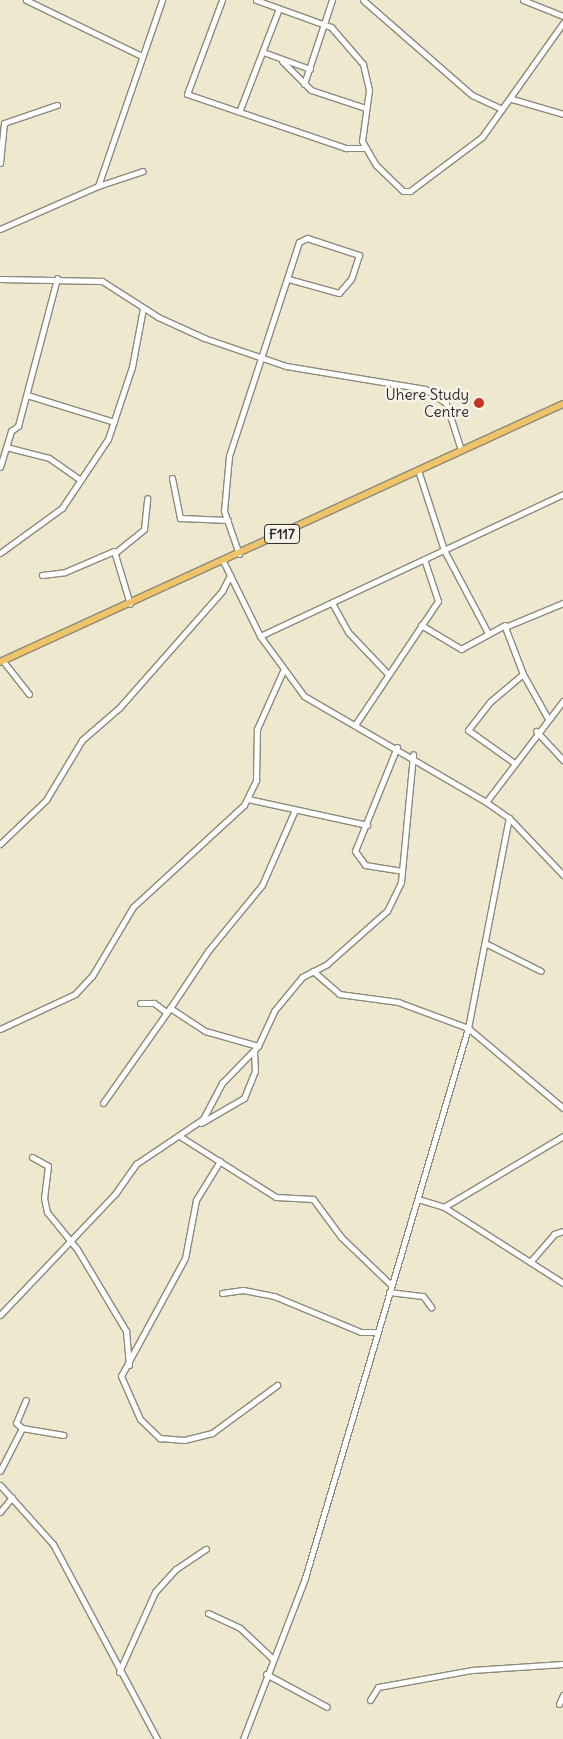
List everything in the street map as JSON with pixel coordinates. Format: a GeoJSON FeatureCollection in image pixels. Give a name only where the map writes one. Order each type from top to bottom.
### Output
{"type":"FeatureCollection","features":[{"type":"Feature","properties":{"kind":"main road","name":"F117"},"geometry":{"type":"LineString","coordinates":[[1,662],[563,404]]}},
{"type":"Feature","properties":{"kind":"street"},"geometry":{"type":"LineString","coordinates":[[26,0],[142,56]]}},
{"type":"Feature","properties":{"kind":"street"},"geometry":{"type":"LineString","coordinates":[[98,186],[162,0]]}},
{"type":"Feature","properties":{"kind":"street"},"geometry":{"type":"LineString","coordinates":[[222,0],[186,92],[238,112],[346,148],[366,148]]}},
{"type":"Feature","properties":{"kind":"street"},"geometry":{"type":"LineString","coordinates":[[256,0],[278,11],[333,29],[363,64],[369,90],[362,131],[366,148],[396,186],[410,191],[482,137],[502,109],[512,99],[563,23]]}},
{"type":"Feature","properties":{"kind":"street"},"geometry":{"type":"LineString","coordinates":[[304,84],[332,0]]}},
{"type":"Feature","properties":{"kind":"street"},"geometry":{"type":"LineString","coordinates":[[363,0],[472,95],[502,109]]}},
{"type":"Feature","properties":{"kind":"street"},"geometry":{"type":"LineString","coordinates":[[523,0],[563,16]]}},
{"type":"Feature","properties":{"kind":"street"},"geometry":{"type":"LineString","coordinates":[[238,112],[278,11]]}},
{"type":"Feature","properties":{"kind":"street"},"geometry":{"type":"LineString","coordinates":[[263,52],[282,61],[310,69]]}},
{"type":"Feature","properties":{"kind":"street"},"geometry":{"type":"LineString","coordinates":[[282,61],[304,84],[366,108]]}},
{"type":"Feature","properties":{"kind":"street"},"geometry":{"type":"LineString","coordinates":[[512,99],[563,114]]}},
{"type":"Feature","properties":{"kind":"street"},"geometry":{"type":"LineString","coordinates":[[0,163],[4,123],[57,105]]}},
{"type":"Feature","properties":{"kind":"street"},"geometry":{"type":"LineString","coordinates":[[0,228],[98,186],[143,171]]}},
{"type":"Feature","properties":{"kind":"street"},"geometry":{"type":"LineString","coordinates":[[239,554],[224,500],[229,456],[301,239],[359,256],[351,280],[339,293],[288,279]]}},
{"type":"Feature","properties":{"kind":"street"},"geometry":{"type":"LineString","coordinates":[[0,467],[11,431],[18,426],[28,395],[57,278]]}},
{"type":"Feature","properties":{"kind":"street"},"geometry":{"type":"LineString","coordinates":[[0,279],[57,278],[102,281],[143,308],[204,338],[296,368],[433,392],[446,403],[461,450]]}},
{"type":"Feature","properties":{"kind":"street"},"geometry":{"type":"LineString","coordinates":[[0,553],[62,508],[108,439],[132,367],[143,308]]}},
{"type":"Feature","properties":{"kind":"street"},"geometry":{"type":"LineString","coordinates":[[28,395],[62,402],[114,422]]}},
{"type":"Feature","properties":{"kind":"street"},"geometry":{"type":"LineString","coordinates":[[6,447],[49,458],[80,480]]}},
{"type":"Feature","properties":{"kind":"street"},"geometry":{"type":"LineString","coordinates":[[418,470],[444,550],[463,580],[488,633]]}},
{"type":"Feature","properties":{"kind":"street"},"geometry":{"type":"LineString","coordinates":[[172,478],[180,518],[228,520]]}},
{"type":"Feature","properties":{"kind":"street"},"geometry":{"type":"LineString","coordinates":[[260,636],[563,494]]}},
{"type":"Feature","properties":{"kind":"street"},"geometry":{"type":"LineString","coordinates":[[42,575],[65,572],[107,551],[116,552],[144,529],[147,498]]}},
{"type":"Feature","properties":{"kind":"street"},"geometry":{"type":"LineString","coordinates":[[116,552],[130,604]]}},
{"type":"Feature","properties":{"kind":"street"},"geometry":{"type":"LineString","coordinates":[[355,725],[439,597],[424,559]]}},
{"type":"Feature","properties":{"kind":"street"},"geometry":{"type":"LineString","coordinates":[[223,561],[260,636],[283,671],[308,699],[412,755],[486,802],[509,818],[563,875]]}},
{"type":"Feature","properties":{"kind":"street"},"geometry":{"type":"LineString","coordinates":[[0,844],[46,800],[82,740],[119,708],[222,591],[230,575]]}},
{"type":"Feature","properties":{"kind":"street"},"geometry":{"type":"LineString","coordinates":[[332,603],[348,632],[388,674]]}},
{"type":"Feature","properties":{"kind":"street"},"geometry":{"type":"LineString","coordinates":[[421,625],[461,649],[505,625],[563,603]]}},
{"type":"Feature","properties":{"kind":"street"},"geometry":{"type":"LineString","coordinates":[[505,625],[523,674],[547,717]]}},
{"type":"Feature","properties":{"kind":"street"},"geometry":{"type":"LineString","coordinates":[[1,662],[29,694]]}},
{"type":"Feature","properties":{"kind":"street"},"geometry":{"type":"LineString","coordinates":[[0,1029],[75,994],[92,976],[134,907],[235,816],[248,799],[257,774],[257,729],[283,671]]}},
{"type":"Feature","properties":{"kind":"street"},"geometry":{"type":"LineString","coordinates":[[513,762],[468,730],[490,701],[523,674]]}},
{"type":"Feature","properties":{"kind":"street"},"geometry":{"type":"LineString","coordinates":[[486,802],[536,731],[563,702]]}},
{"type":"Feature","properties":{"kind":"street"},"geometry":{"type":"LineString","coordinates":[[536,731],[563,760]]}},
{"type":"Feature","properties":{"kind":"street"},"geometry":{"type":"LineString","coordinates":[[396,747],[367,825],[355,851],[357,860],[401,871]]}},
{"type":"Feature","properties":{"kind":"street"},"geometry":{"type":"LineString","coordinates":[[199,1124],[229,1073],[258,1046],[274,1011],[302,977],[313,971],[387,911],[399,889],[412,755]]}},
{"type":"Feature","properties":{"kind":"street"},"geometry":{"type":"LineString","coordinates":[[248,799],[367,825]]}},
{"type":"Feature","properties":{"kind":"street"},"geometry":{"type":"LineString","coordinates":[[104,1103],[208,951],[262,885],[295,810]]}},
{"type":"Feature","properties":{"kind":"street"},"geometry":{"type":"LineString","coordinates":[[244,1739],[266,1674],[305,1578],[468,1028],[487,944],[509,818]]}},
{"type":"Feature","properties":{"kind":"street"},"geometry":{"type":"LineString","coordinates":[[487,944],[540,971]]}},
{"type":"Feature","properties":{"kind":"street"},"geometry":{"type":"LineString","coordinates":[[313,971],[338,994],[398,1002],[468,1028],[563,1108]]}},
{"type":"Feature","properties":{"kind":"street"},"geometry":{"type":"LineString","coordinates":[[140,1003],[154,1003],[205,1031],[258,1046]]}},
{"type":"Feature","properties":{"kind":"street"},"geometry":{"type":"LineString","coordinates":[[0,1315],[70,1240],[136,1164],[244,1098],[255,1071],[254,1050]]}},
{"type":"Feature","properties":{"kind":"street"},"geometry":{"type":"LineString","coordinates":[[444,1207],[563,1136]]}},
{"type":"Feature","properties":{"kind":"street"},"geometry":{"type":"LineString","coordinates":[[181,1137],[276,1197],[313,1199],[341,1238],[392,1285]]}},
{"type":"Feature","properties":{"kind":"street"},"geometry":{"type":"LineString","coordinates":[[32,1157],[48,1166],[44,1198],[47,1212],[70,1240],[126,1331],[129,1366]]}},
{"type":"Feature","properties":{"kind":"street"},"geometry":{"type":"LineString","coordinates":[[220,1161],[196,1200],[185,1258],[129,1366],[121,1376],[140,1419],[160,1438],[184,1440],[212,1433],[277,1385]]}},
{"type":"Feature","properties":{"kind":"street"},"geometry":{"type":"LineString","coordinates":[[418,1199],[444,1207],[563,1283]]}},
{"type":"Feature","properties":{"kind":"street"},"geometry":{"type":"LineString","coordinates":[[530,1262],[554,1234],[563,1231]]}},
{"type":"Feature","properties":{"kind":"street"},"geometry":{"type":"LineString","coordinates":[[222,1294],[243,1290],[274,1296],[362,1332],[378,1332]]}},
{"type":"Feature","properties":{"kind":"street"},"geometry":{"type":"LineString","coordinates":[[389,1292],[424,1296],[431,1308]]}},
{"type":"Feature","properties":{"kind":"street"},"geometry":{"type":"LineString","coordinates":[[26,1400],[16,1423],[22,1428],[63,1435]]}},
{"type":"Feature","properties":{"kind":"street"},"geometry":{"type":"LineString","coordinates":[[0,1472],[22,1428]]}},
{"type":"Feature","properties":{"kind":"street"},"geometry":{"type":"LineString","coordinates":[[0,1484],[53,1544],[119,1672],[157,1739]]}},
{"type":"Feature","properties":{"kind":"street"},"geometry":{"type":"LineString","coordinates":[[0,1512],[12,1497]]}},
{"type":"Feature","properties":{"kind":"street"},"geometry":{"type":"LineString","coordinates":[[119,1672],[155,1592],[176,1569],[206,1549]]}},
{"type":"Feature","properties":{"kind":"street"},"geometry":{"type":"LineString","coordinates":[[208,1613],[240,1628],[272,1659]]}},
{"type":"Feature","properties":{"kind":"street"},"geometry":{"type":"LineString","coordinates":[[370,1700],[378,1686],[472,1670],[563,1664]]}},
{"type":"Feature","properties":{"kind":"street"},"geometry":{"type":"LineString","coordinates":[[266,1674],[327,1707]]}},
{"type":"Feature","properties":{"kind":"street"},"geometry":{"type":"LineString","coordinates":[[559,1704],[563,1695]]}},
{"type":"Feature","properties":{"kind":"place","name":"Uhere Study Centre"},"geometry":{"type":"Point","coordinates":[479,403]}}]}
